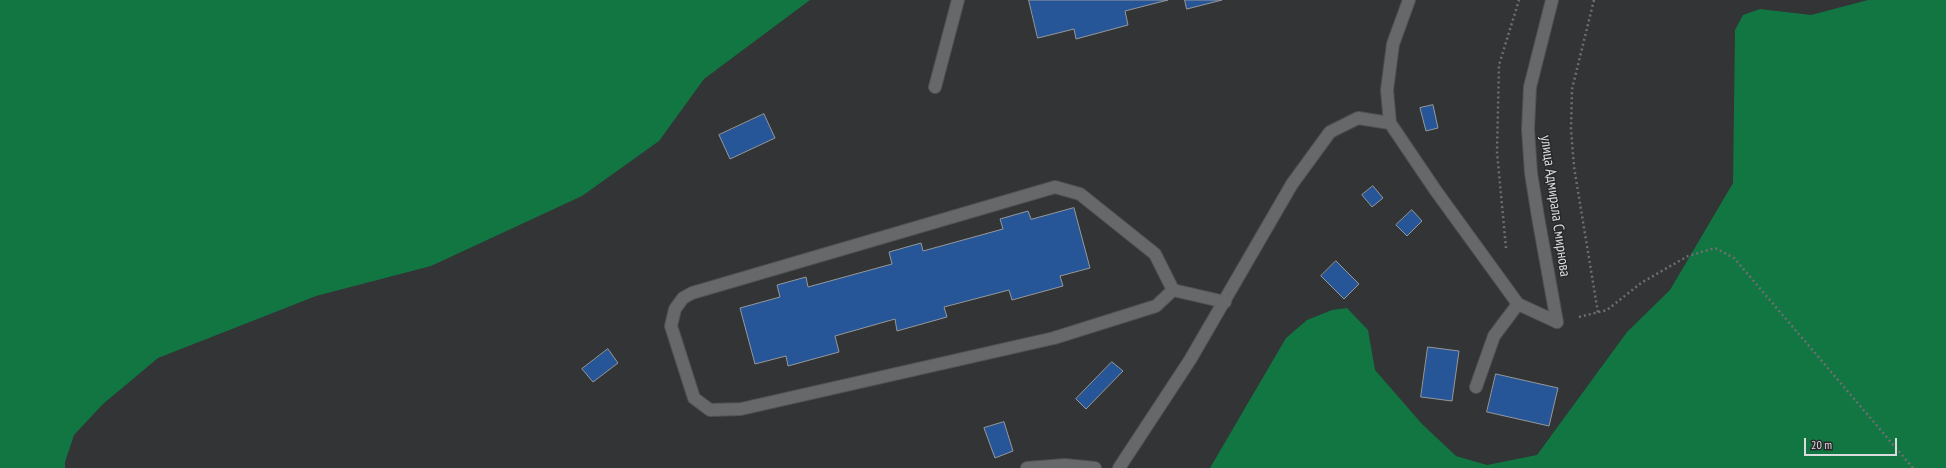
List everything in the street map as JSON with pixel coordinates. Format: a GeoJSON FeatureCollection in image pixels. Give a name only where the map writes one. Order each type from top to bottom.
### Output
{"type":"FeatureCollection","features":[{"type":"Feature","properties":{"kind":"street"},"geometry":{"type":"LineString","coordinates":[[935,87],[958,0]]}},
{"type":"Feature","properties":{"kind":"street"},"geometry":{"type":"LineString","coordinates":[[1409,0],[1393,44],[1387,90],[1390,123],[1436,191],[1518,304],[1558,322]]}},
{"type":"Feature","properties":{"kind":"street","name":"улица Адмирала Смирнова"},"geometry":{"type":"LineString","coordinates":[[1552,0],[1530,87],[1528,129],[1531,174],[1558,322]]}},
{"type":"Feature","properties":{"kind":"street"},"geometry":{"type":"LineString","coordinates":[[1118,468],[1190,360],[1292,184],[1330,132],[1358,118],[1390,123]]}},
{"type":"Feature","properties":{"kind":"street"},"geometry":{"type":"LineString","coordinates":[[1174,290],[1156,306],[1054,338],[741,409],[710,410],[694,398],[672,326],[675,309],[683,298],[692,293],[1055,187],[1080,194],[1155,254],[1174,290],[1224,302]]}},
{"type":"Feature","properties":{"kind":"street"},"geometry":{"type":"LineString","coordinates":[[1476,387],[1494,336],[1518,304]]}},
{"type":"Feature","properties":{"kind":"street"},"geometry":{"type":"LineString","coordinates":[[1028,468],[1065,464],[1095,468]]}},
{"type":"Feature","properties":{"kind":"path"},"geometry":{"type":"LineString","coordinates":[[1506,254],[1497,152],[1499,65],[1519,0]]}},
{"type":"Feature","properties":{"kind":"path"},"geometry":{"type":"LineString","coordinates":[[1594,0],[1572,89],[1571,129],[1574,167],[1598,313]]}},
{"type":"Feature","properties":{"kind":"path"},"geometry":{"type":"LineString","coordinates":[[1558,322],[1607,310],[1641,283],[1688,256],[1715,248],[1734,258],[1913,468]]}},
{"type":"Feature","properties":{"kind":"green space"},"geometry":{"type":"Polygon","coordinates":[[[0,0],[810,0],[704,79],[659,141],[582,196],[431,266],[316,296],[158,358],[103,404],[74,435],[65,462],[65,468],[0,468],[0,0]]]}},
{"type":"Feature","properties":{"kind":"green space"},"geometry":{"type":"Polygon","coordinates":[[[1868,0],[1946,0],[1946,468],[1210,468],[1286,338],[1307,320],[1332,310],[1347,308],[1368,330],[1375,370],[1422,424],[1456,456],[1487,465],[1537,455],[1627,332],[1670,290],[1733,183],[1735,30],[1743,15],[1760,9],[1811,15],[1868,0]]]}},
{"type":"Feature","properties":{"kind":"building"},"geometry":{"type":"Polygon","coordinates":[[[1029,0],[1168,0],[1125,11],[1128,25],[1076,39],[1074,29],[1038,38],[1029,0]]]}},
{"type":"Feature","properties":{"kind":"building"},"geometry":{"type":"Polygon","coordinates":[[[1185,0],[1222,0],[1187,9],[1185,0]]]}},
{"type":"Feature","properties":{"kind":"building"},"geometry":{"type":"Polygon","coordinates":[[[1433,105],[1438,128],[1426,131],[1420,108],[1433,105]]]}},
{"type":"Feature","properties":{"kind":"building"},"geometry":{"type":"Polygon","coordinates":[[[764,114],[775,138],[730,159],[719,135],[764,114]]]}},
{"type":"Feature","properties":{"kind":"building"},"geometry":{"type":"Polygon","coordinates":[[[1373,186],[1383,198],[1372,207],[1362,195],[1373,186]]]}},
{"type":"Feature","properties":{"kind":"building"},"geometry":{"type":"Polygon","coordinates":[[[1074,208],[1090,268],[1060,276],[1063,286],[1012,300],[1009,290],[944,307],[947,317],[897,331],[895,319],[835,336],[839,352],[788,366],[786,356],[755,364],[740,308],[780,297],[777,285],[806,277],[808,287],[892,264],[889,252],[921,243],[923,251],[1003,229],[1000,219],[1028,211],[1031,219],[1074,208]]]}},
{"type":"Feature","properties":{"kind":"building"},"geometry":{"type":"Polygon","coordinates":[[[1412,210],[1422,221],[1407,236],[1396,225],[1412,210]]]}},
{"type":"Feature","properties":{"kind":"building"},"geometry":{"type":"Polygon","coordinates":[[[1336,261],[1359,284],[1344,299],[1321,276],[1336,261]]]}},
{"type":"Feature","properties":{"kind":"building"},"geometry":{"type":"Polygon","coordinates":[[[1428,347],[1459,351],[1452,401],[1421,397],[1428,347]]]}},
{"type":"Feature","properties":{"kind":"building"},"geometry":{"type":"Polygon","coordinates":[[[608,349],[618,363],[593,382],[582,369],[608,349]]]}},
{"type":"Feature","properties":{"kind":"building"},"geometry":{"type":"Polygon","coordinates":[[[1112,362],[1123,371],[1086,409],[1076,399],[1112,362]]]}},
{"type":"Feature","properties":{"kind":"building"},"geometry":{"type":"Polygon","coordinates":[[[1496,374],[1558,388],[1549,426],[1487,412],[1496,374]]]}},
{"type":"Feature","properties":{"kind":"building"},"geometry":{"type":"Polygon","coordinates":[[[1004,422],[1013,451],[995,458],[984,428],[1004,422]]]}}]}
